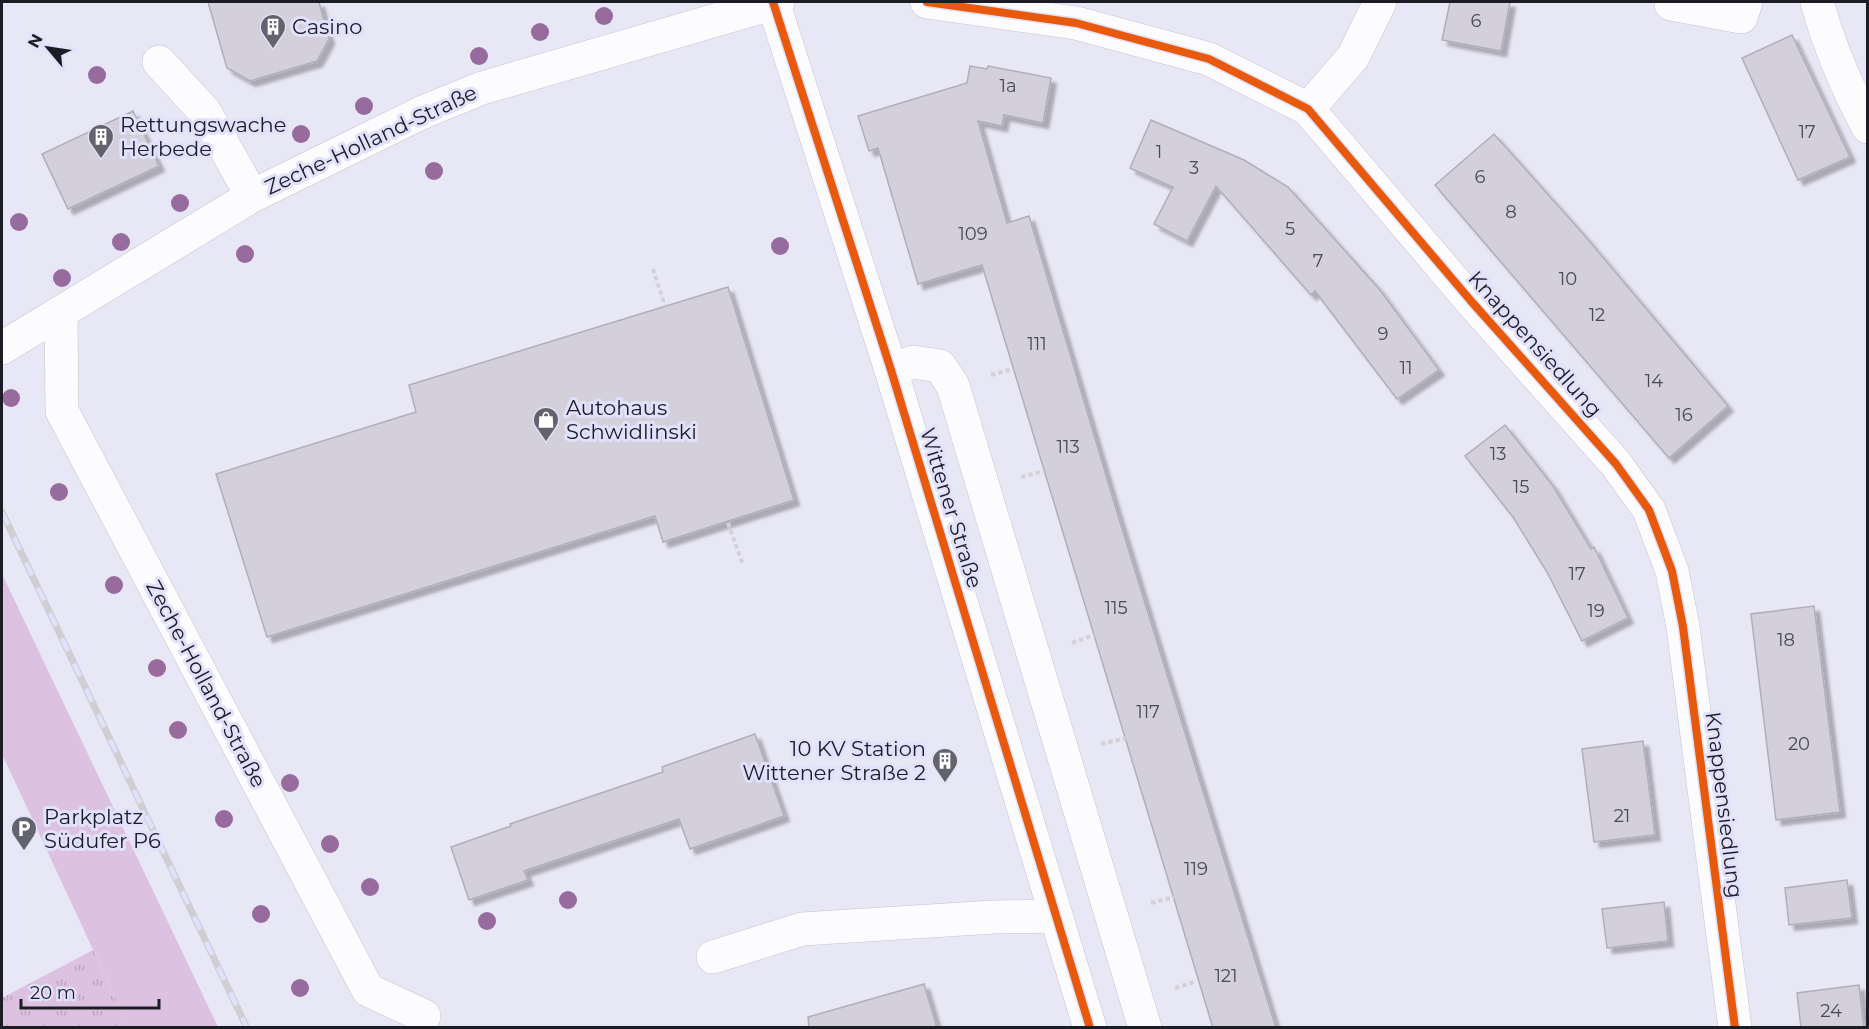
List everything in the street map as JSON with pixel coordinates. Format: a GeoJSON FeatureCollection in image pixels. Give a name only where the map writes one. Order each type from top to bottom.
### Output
{"type":"FeatureCollection","features":[{"type":"Feature","properties":{"kind":"street","name":"Zeche-Holland-Straße"},"geometry":{"type":"LineString","coordinates":[[2,348],[252,196],[423,112],[482,88],[775,2]]}},
{"type":"Feature","properties":{"kind":"street","name":"Wittener Straße"},"geometry":{"type":"LineString","coordinates":[[775,2],[891,370],[1090,1028]]}},
{"type":"Feature","properties":{"kind":"street","name":"Knappensiedlung"},"geometry":{"type":"LineString","coordinates":[[927,2],[1076,23],[1209,59],[1308,109],[1471,301],[1617,464],[1649,510],[1672,571],[1683,627],[1735,1028]]}},
{"type":"Feature","properties":{"kind":"street"},"geometry":{"type":"LineString","coordinates":[[1308,109],[1353,57],[1380,2]]}},
{"type":"Feature","properties":{"kind":"street"},"geometry":{"type":"LineString","coordinates":[[1671,4],[1741,17],[1746,2]]}},
{"type":"Feature","properties":{"kind":"street"},"geometry":{"type":"LineString","coordinates":[[1817,2],[1826,33],[1850,93],[1868,127]]}},
{"type":"Feature","properties":{"kind":"street"},"geometry":{"type":"LineString","coordinates":[[159,62],[205,112],[252,196]]}},
{"type":"Feature","properties":{"kind":"street","name":"Zeche-Holland-Straße"},"geometry":{"type":"LineString","coordinates":[[62,312],[62,411],[368,990],[424,1016]]}},
{"type":"Feature","properties":{"kind":"street","name":"Wittener Straße"},"geometry":{"type":"LineString","coordinates":[[891,370],[913,362],[940,366],[953,386],[1145,1028]]}},
{"type":"Feature","properties":{"kind":"street"},"geometry":{"type":"LineString","coordinates":[[713,957],[802,929],[994,917],[1056,916]]}},
{"type":"Feature","properties":{"kind":"path"},"geometry":{"type":"LineString","coordinates":[[653,269],[665,306]]}},
{"type":"Feature","properties":{"kind":"path"},"geometry":{"type":"LineString","coordinates":[[728,523],[743,565]]}},
{"type":"Feature","properties":{"kind":"green space"},"geometry":{"type":"Polygon","coordinates":[[[2,574],[218,1027],[129,1027],[2,754],[2,574]]]}},
{"type":"Feature","properties":{"kind":"green space"},"geometry":{"type":"Polygon","coordinates":[[[93,950],[129,1027],[2,1027],[2,998],[93,950]]]}},
{"type":"Feature","properties":{"kind":"building","name":"Casino"},"geometry":{"type":"Polygon","coordinates":[[[208,2],[319,2],[329,39],[317,61],[250,81],[227,68],[208,2]]]}},
{"type":"Feature","properties":{"kind":"building"},"geometry":{"type":"Polygon","coordinates":[[[1450,2],[1510,2],[1501,51],[1442,40],[1450,2]]]}},
{"type":"Feature","properties":{"kind":"building"},"geometry":{"type":"Polygon","coordinates":[[[1792,35],[1850,157],[1798,180],[1742,58],[1792,35]]]}},
{"type":"Feature","properties":{"kind":"building"},"geometry":{"type":"Polygon","coordinates":[[[970,66],[987,69],[988,66],[1051,78],[1043,123],[1004,115],[1002,126],[978,121],[1007,223],[1029,216],[1116,509],[1276,1028],[1213,1028],[982,265],[918,284],[878,148],[869,151],[858,116],[967,83],[970,66]]]}},
{"type":"Feature","properties":{"kind":"building","name":"Rettungswache Herbede"},"geometry":{"type":"Polygon","coordinates":[[[133,111],[159,166],[68,209],[42,154],[133,111]]]}},
{"type":"Feature","properties":{"kind":"building"},"geometry":{"type":"Polygon","coordinates":[[[1151,120],[1244,160],[1288,187],[1380,290],[1439,370],[1397,399],[1315,291],[1311,295],[1216,186],[1187,241],[1154,224],[1173,187],[1130,168],[1151,120]]]}},
{"type":"Feature","properties":{"kind":"building"},"geometry":{"type":"Polygon","coordinates":[[[1494,134],[1585,236],[1728,406],[1669,458],[1435,185],[1494,134]]]}},
{"type":"Feature","properties":{"kind":"building","name":"Autohaus Schwidlinski"},"geometry":{"type":"Polygon","coordinates":[[[728,287],[794,500],[663,542],[655,516],[267,637],[216,474],[416,412],[409,385],[728,287]]]}},
{"type":"Feature","properties":{"kind":"building"},"geometry":{"type":"Polygon","coordinates":[[[1505,425],[1553,486],[1591,549],[1594,547],[1628,618],[1582,641],[1547,572],[1513,517],[1465,456],[1505,425]]]}},
{"type":"Feature","properties":{"kind":"building"},"geometry":{"type":"Polygon","coordinates":[[[1814,606],[1840,812],[1776,820],[1751,614],[1814,606]]]}},
{"type":"Feature","properties":{"kind":"building"},"geometry":{"type":"Polygon","coordinates":[[[755,734],[784,816],[690,849],[679,819],[524,871],[528,880],[469,900],[451,847],[511,826],[510,824],[663,772],[662,767],[755,734]]]}},
{"type":"Feature","properties":{"kind":"building"},"geometry":{"type":"Polygon","coordinates":[[[1643,741],[1655,835],[1594,842],[1582,749],[1643,741]]]}},
{"type":"Feature","properties":{"kind":"building"},"geometry":{"type":"Polygon","coordinates":[[[1847,880],[1852,918],[1789,925],[1785,888],[1847,880]]]}},
{"type":"Feature","properties":{"kind":"building"},"geometry":{"type":"Polygon","coordinates":[[[1664,902],[1668,941],[1607,948],[1602,909],[1664,902]]]}},
{"type":"Feature","properties":{"kind":"building"},"geometry":{"type":"Polygon","coordinates":[[[924,984],[937,1028],[809,1028],[808,1017],[924,984]]]}},
{"type":"Feature","properties":{"kind":"building"},"geometry":{"type":"Polygon","coordinates":[[[1859,985],[1864,1028],[1801,1028],[1797,993],[1859,985]]]}},
{"type":"Feature","properties":{"kind":"railway"},"geometry":{"type":"LineString","coordinates":[[2,512],[247,1028]]}},
{"type":"Feature","properties":{"kind":"cycle path"},"geometry":{"type":"LineString","coordinates":[[773,2],[891,370],[1090,1028]]}},
{"type":"Feature","properties":{"kind":"cycle path"},"geometry":{"type":"LineString","coordinates":[[927,2],[1076,23],[1209,59],[1308,109],[1471,301],[1616,464],[1649,510],[1672,571],[1683,627],[1735,1028]]}},
{"type":"Feature","properties":{"kind":"place","name":"Casino"},"geometry":{"type":"Point","coordinates":[273,50]}},
{"type":"Feature","properties":{"kind":"place","name":"Rettungswache Herbede"},"geometry":{"type":"Point","coordinates":[101,160]}},
{"type":"Feature","properties":{"kind":"place","name":"Autohaus Schwidlinski"},"geometry":{"type":"Point","coordinates":[546,443]}},
{"type":"Feature","properties":{"kind":"place","name":"10 KV Station Wittener Straße 2"},"geometry":{"type":"Point","coordinates":[945,784]}},
{"type":"Feature","properties":{"kind":"place","name":"Parkplatz Südufer P6"},"geometry":{"type":"Point","coordinates":[24,852]}}]}
